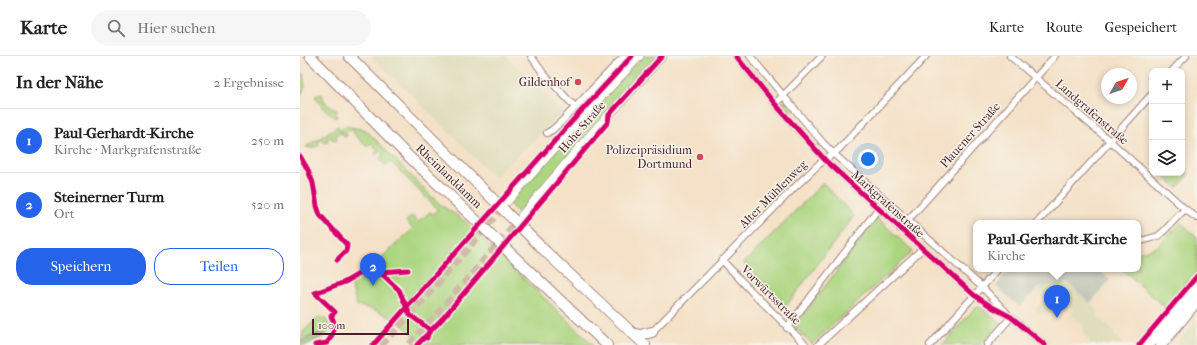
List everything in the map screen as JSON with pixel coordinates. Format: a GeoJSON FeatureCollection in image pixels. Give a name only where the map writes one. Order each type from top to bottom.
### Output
{"type":"FeatureCollection","features":[{"type":"Feature","properties":{"kind":"main road","name":"Rheinlanddamm"},"geometry":{"type":"LineString","coordinates":[[310,56],[402,150],[607,345]]}},
{"type":"Feature","properties":{"kind":"main road","name":"Rheinlanddamm"},"geometry":{"type":"LineString","coordinates":[[349,56],[546,252],[645,345]]}},
{"type":"Feature","properties":{"kind":"main road","name":"Hohe Straße"},"geometry":{"type":"LineString","coordinates":[[507,201],[577,122],[639,56]]}},
{"type":"Feature","properties":{"kind":"main road","name":"Hohe Straße"},"geometry":{"type":"LineString","coordinates":[[522,216],[590,136],[662,56]]}},
{"type":"Feature","properties":{"kind":"main road"},"geometry":{"type":"LineString","coordinates":[[1162,339],[1197,288]]}},
{"type":"Feature","properties":{"kind":"main road"},"geometry":{"type":"LineString","coordinates":[[1149,345],[1162,339],[1197,301]]}},
{"type":"Feature","properties":{"kind":"main road"},"geometry":{"type":"LineString","coordinates":[[632,333],[640,335],[652,332]]}},
{"type":"Feature","properties":{"kind":"main road"},"geometry":{"type":"LineString","coordinates":[[648,345],[649,337],[652,332]]}},
{"type":"Feature","properties":{"kind":"street"},"geometry":{"type":"LineString","coordinates":[[531,56],[543,73],[575,107]]}},
{"type":"Feature","properties":{"kind":"street","name":"Hohe Straße"},"geometry":{"type":"LineString","coordinates":[[547,133],[556,128],[624,56]]}},
{"type":"Feature","properties":{"kind":"street"},"geometry":{"type":"LineString","coordinates":[[738,58],[745,56]]}},
{"type":"Feature","properties":{"kind":"street","name":"Markgrafenstraße"},"geometry":{"type":"LineString","coordinates":[[750,56],[834,154],[982,287],[1011,317],[1045,345]]}},
{"type":"Feature","properties":{"kind":"street"},"geometry":{"type":"LineString","coordinates":[[775,104],[822,56]]}},
{"type":"Feature","properties":{"kind":"street","name":"Alter Mühlenweg"},"geometry":{"type":"LineString","coordinates":[[652,332],[797,185],[818,165],[834,154],[926,56]]}},
{"type":"Feature","properties":{"kind":"street","name":"Landgrafenstraße"},"geometry":{"type":"LineString","coordinates":[[1010,56],[1110,141],[1196,218]]}},
{"type":"Feature","properties":{"kind":"street","name":"Plauener Straße"},"geometry":{"type":"LineString","coordinates":[[900,229],[1055,56]]}},
{"type":"Feature","properties":{"kind":"street"},"geometry":{"type":"LineString","coordinates":[[1175,68],[1186,56]]}},
{"type":"Feature","properties":{"kind":"street","name":"Markgrafenstraße"},"geometry":{"type":"LineString","coordinates":[[738,58],[775,104],[825,160],[974,295],[1011,317]]}},
{"type":"Feature","properties":{"kind":"street"},"geometry":{"type":"LineString","coordinates":[[1040,220],[1149,97]]}},
{"type":"Feature","properties":{"kind":"street"},"geometry":{"type":"LineString","coordinates":[[787,328],[878,209]]}},
{"type":"Feature","properties":{"kind":"street"},"geometry":{"type":"LineString","coordinates":[[1141,241],[1158,236],[1185,209]]}},
{"type":"Feature","properties":{"kind":"street"},"geometry":{"type":"LineString","coordinates":[[818,345],[922,249]]}},
{"type":"Feature","properties":{"kind":"street","name":"Vorwärtsstraße"},"geometry":{"type":"LineString","coordinates":[[722,260],[787,328],[806,345]]}},
{"type":"Feature","properties":{"kind":"street"},"geometry":{"type":"LineString","coordinates":[[930,345],[995,272]]}},
{"type":"Feature","properties":{"kind":"street"},"geometry":{"type":"LineString","coordinates":[[987,345],[1011,317]]}},
{"type":"Feature","properties":{"kind":"shaded area"},"geometry":{"type":"Polygon","coordinates":[[[371,56],[506,56],[564,112],[494,177],[371,56]]]}},
{"type":"Feature","properties":{"kind":"shaded area"},"geometry":{"type":"Polygon","coordinates":[[[1008,272],[1101,272],[1110,280],[1090,303],[1066,282],[1062,287],[1040,286],[1020,307],[996,286],[1008,272]]]}},
{"type":"Feature","properties":{"kind":"shaded area"},"geometry":{"type":"Polygon","coordinates":[[[1066,282],[1099,312],[1097,316],[1115,332],[1114,335],[1123,343],[1122,345],[1088,345],[1091,341],[1083,334],[1084,325],[1070,316],[1072,308],[1069,305],[1062,307],[1053,317],[1050,314],[1047,317],[1043,314],[1042,315],[1035,309],[1046,297],[1037,289],[1040,286],[1055,287],[1066,282]]]}},
{"type":"Feature","properties":{"kind":"shaded area"},"geometry":{"type":"Polygon","coordinates":[[[1197,321],[1197,345],[1176,345],[1190,328],[1197,321]]]}},
{"type":"Feature","properties":{"kind":"green space"},"geometry":{"type":"Polygon","coordinates":[[[644,56],[658,56],[518,213],[509,204],[621,79],[644,56]]]}},
{"type":"Feature","properties":{"kind":"green space"},"geometry":{"type":"Polygon","coordinates":[[[300,73],[303,74],[305,87],[300,96],[300,73]]]}},
{"type":"Feature","properties":{"kind":"green space"},"geometry":{"type":"Polygon","coordinates":[[[322,94],[327,104],[337,110],[336,118],[324,108],[315,96],[322,94]]]}},
{"type":"Feature","properties":{"kind":"green space"},"geometry":{"type":"Polygon","coordinates":[[[783,101],[786,102],[792,110],[787,114],[781,106],[783,101]]]}},
{"type":"Feature","properties":{"kind":"green space"},"geometry":{"type":"Polygon","coordinates":[[[338,126],[341,133],[336,135],[337,139],[333,140],[331,137],[327,138],[328,142],[324,143],[323,139],[318,141],[319,145],[312,148],[306,147],[338,126]]]}},
{"type":"Feature","properties":{"kind":"green space"},"geometry":{"type":"Polygon","coordinates":[[[345,126],[366,130],[432,197],[442,206],[462,219],[593,345],[420,345],[409,331],[393,319],[374,310],[357,306],[351,284],[363,275],[372,273],[372,266],[413,229],[406,221],[412,216],[418,222],[430,212],[433,214],[438,210],[391,162],[386,166],[379,159],[383,155],[380,151],[376,155],[375,153],[378,150],[371,143],[367,147],[354,134],[353,130],[346,132],[347,136],[344,137],[341,130],[345,126]]]}},
{"type":"Feature","properties":{"kind":"green space"},"geometry":{"type":"Polygon","coordinates":[[[1185,168],[1187,171],[1187,176],[1177,188],[1164,176],[1185,176],[1185,168]]]}},
{"type":"Feature","properties":{"kind":"green space"},"geometry":{"type":"Polygon","coordinates":[[[823,183],[854,216],[786,306],[744,263],[823,183]]]}},
{"type":"Feature","properties":{"kind":"green space"},"geometry":{"type":"Polygon","coordinates":[[[877,218],[913,251],[812,344],[794,327],[877,218]]]}},
{"type":"Feature","properties":{"kind":"green space"},"geometry":{"type":"Polygon","coordinates":[[[1181,223],[1197,237],[1197,271],[1166,308],[1125,272],[1141,272],[1141,252],[1157,247],[1181,223]]]}},
{"type":"Feature","properties":{"kind":"green space"},"geometry":{"type":"Polygon","coordinates":[[[976,307],[981,308],[1001,323],[981,345],[942,345],[976,307]]]}},
{"type":"Feature","properties":{"kind":"green space"},"geometry":{"type":"Polygon","coordinates":[[[319,317],[326,319],[329,324],[329,330],[325,336],[323,334],[300,343],[303,332],[319,317]]]}},
{"type":"Feature","properties":{"kind":"green space"},"geometry":{"type":"Polygon","coordinates":[[[320,333],[325,336],[306,345],[300,345],[300,343],[307,338],[320,333]]]}},
{"type":"Feature","properties":{"kind":"tunnel"},"geometry":{"type":"LineString","coordinates":[[380,345],[424,298],[506,202]]}},
{"type":"Feature","properties":{"kind":"tunnel"},"geometry":{"type":"LineString","coordinates":[[410,345],[440,313],[521,218]]}},
{"type":"Feature","properties":{"kind":"cycle path"},"geometry":{"type":"LineString","coordinates":[[373,345],[632,56]]}},
{"type":"Feature","properties":{"kind":"cycle path"},"geometry":{"type":"LineString","coordinates":[[417,345],[443,318],[608,122],[609,115],[662,56]]}},
{"type":"Feature","properties":{"kind":"cycle path"},"geometry":{"type":"LineString","coordinates":[[736,56],[775,104],[825,160],[974,295],[1011,317],[1045,345]]}},
{"type":"Feature","properties":{"kind":"cycle path"},"geometry":{"type":"LineString","coordinates":[[300,156],[313,183],[320,215],[347,245],[346,251],[337,260]]}},
{"type":"Feature","properties":{"kind":"cycle path"},"geometry":{"type":"LineString","coordinates":[[315,293],[345,282],[364,271],[380,272],[408,270]]}},
{"type":"Feature","properties":{"kind":"cycle path"},"geometry":{"type":"LineString","coordinates":[[380,272],[399,290],[410,315],[429,329],[427,338]]}},
{"type":"Feature","properties":{"kind":"cycle path"},"geometry":{"type":"LineString","coordinates":[[1139,345],[1197,276]]}},
{"type":"Feature","properties":{"kind":"cycle path"},"geometry":{"type":"LineString","coordinates":[[315,293],[335,312],[331,316],[334,326],[333,333],[329,340],[327,343],[315,345]]}},
{"type":"Feature","properties":{"kind":"place","name":"Gildenhof"},"geometry":{"type":"Point","coordinates":[578,82]}},
{"type":"Feature","properties":{"kind":"place","name":"Polizeipräsidium Dortmund"},"geometry":{"type":"Point","coordinates":[700,157]}},
{"type":"Feature","properties":{"kind":"place","name":"Steinerner Turm"},"geometry":{"type":"Point","coordinates":[373,286]}},
{"type":"Feature","properties":{"kind":"place","name":"Paul-Gerhardt-Kirche"},"geometry":{"type":"Point","coordinates":[1057,318]}}]}
